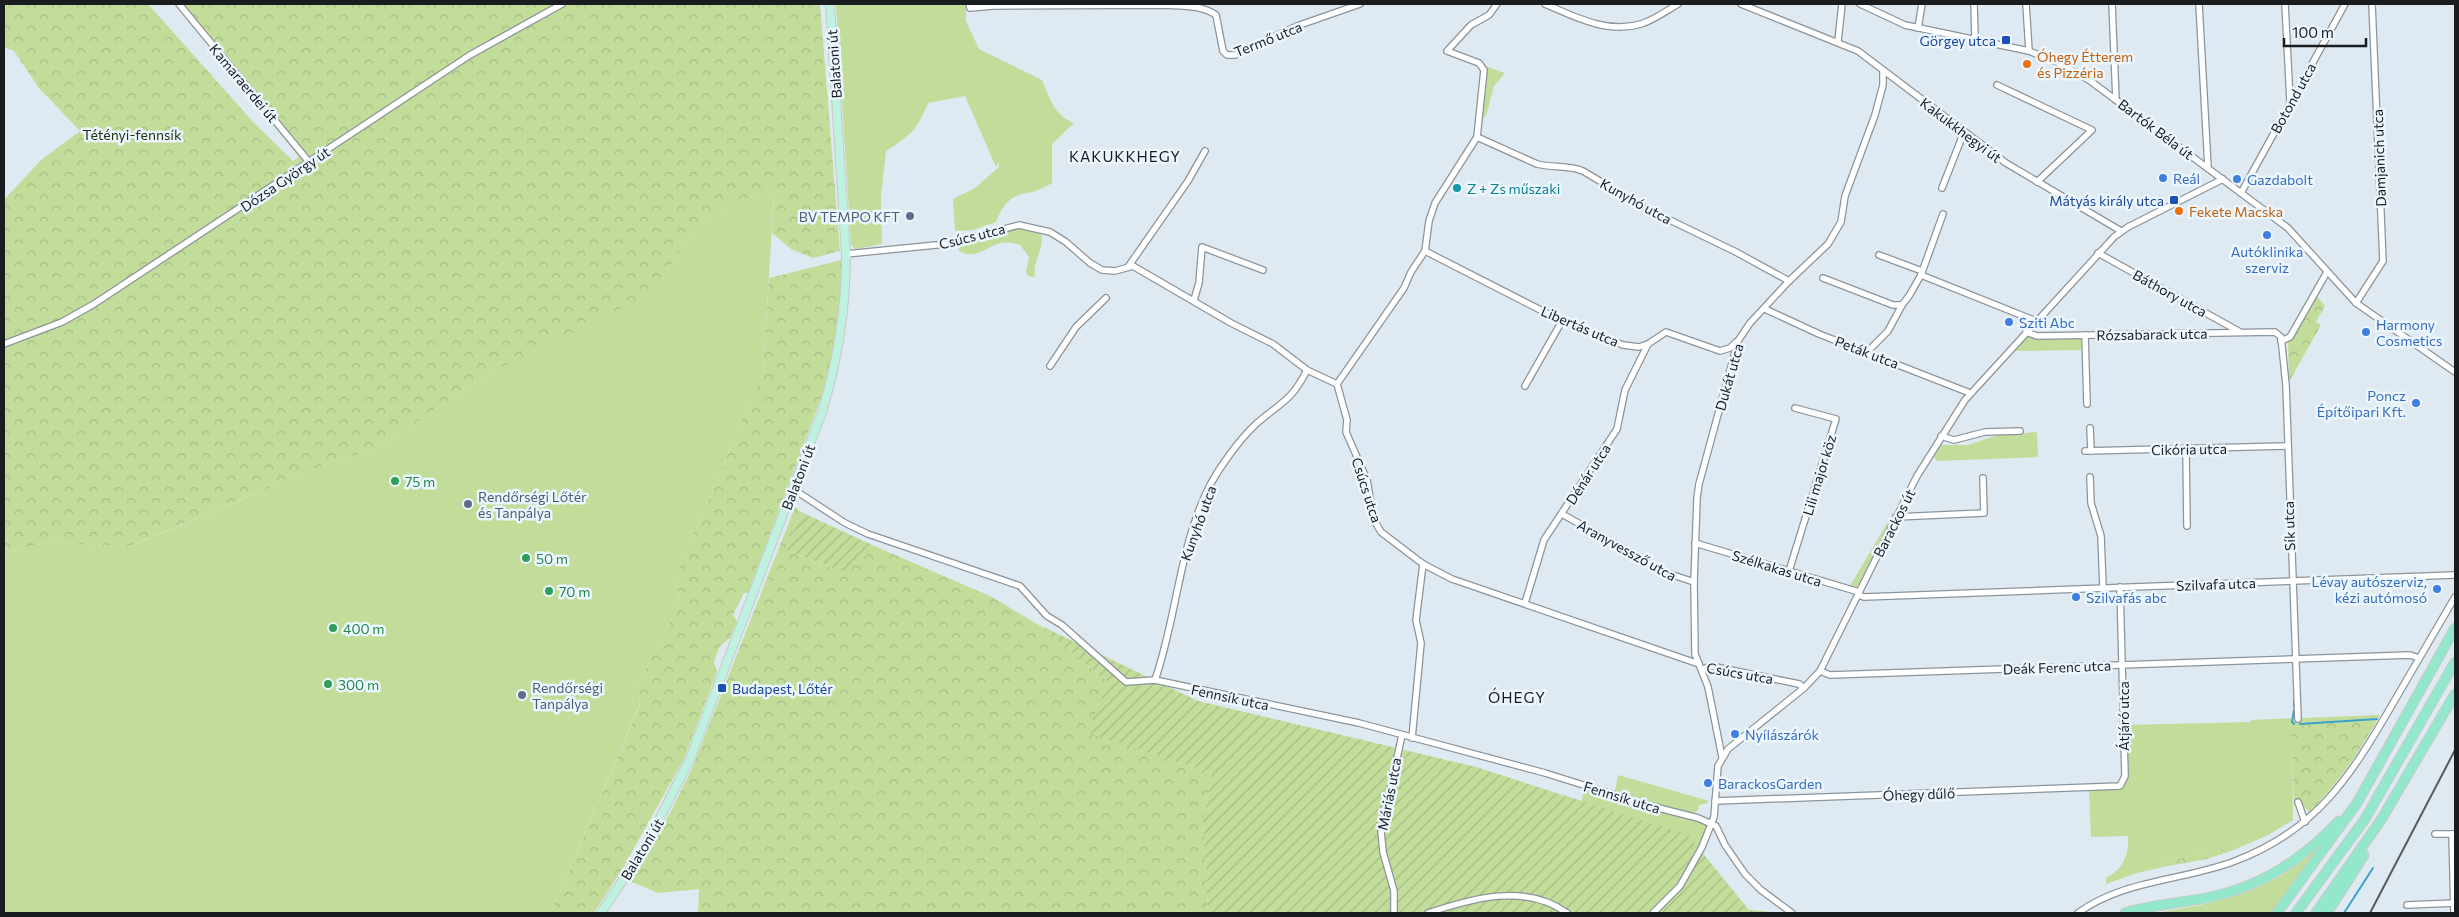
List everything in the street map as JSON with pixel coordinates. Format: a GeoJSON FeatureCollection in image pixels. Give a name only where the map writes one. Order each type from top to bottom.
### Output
{"type":"FeatureCollection","features":[{"type":"Feature","properties":{"kind":"highway"},"geometry":{"type":"LineString","coordinates":[[2277,913],[2352,810],[2372,778],[2455,628]]}},
{"type":"Feature","properties":{"kind":"highway"},"geometry":{"type":"LineString","coordinates":[[2296,913],[2365,818],[2455,662]]}},
{"type":"Feature","properties":{"kind":"highway"},"geometry":{"type":"LineString","coordinates":[[2327,913],[2355,872],[2381,820],[2455,694]]}},
{"type":"Feature","properties":{"kind":"highway"},"geometry":{"type":"LineString","coordinates":[[2125,913],[2216,896],[2241,888],[2280,870],[2307,852],[2341,819],[2372,778]]}},
{"type":"Feature","properties":{"kind":"highway"},"geometry":{"type":"LineString","coordinates":[[2316,913],[2381,820]]}},
{"type":"Feature","properties":{"kind":"main road","name":"Balatoni út"},"geometry":{"type":"LineString","coordinates":[[602,913],[646,845],[690,759],[822,412],[835,371],[846,294],[846,254],[830,4]]}},
{"type":"Feature","properties":{"kind":"street","name":"Kamaraerdei út"},"geometry":{"type":"LineString","coordinates":[[178,4],[309,162]]}},
{"type":"Feature","properties":{"kind":"street","name":"Dózsa György út"},"geometry":{"type":"LineString","coordinates":[[4,344],[62,322],[94,304],[470,54],[562,4]]}},
{"type":"Feature","properties":{"kind":"street","name":"Termő utca"},"geometry":{"type":"LineString","coordinates":[[969,4],[970,8],[992,6],[1165,4],[1210,11],[1216,15],[1223,51],[1227,55],[1235,55],[1297,26],[1360,4]]}},
{"type":"Feature","properties":{"kind":"street"},"geometry":{"type":"LineString","coordinates":[[1337,384],[1404,288],[1411,272],[1425,251],[1429,221],[1435,203],[1477,137],[1484,70],[1479,63],[1447,51],[1471,25],[1490,16],[1497,4]]}},
{"type":"Feature","properties":{"kind":"street"},"geometry":{"type":"LineString","coordinates":[[1545,4],[1592,23],[1622,27],[1642,24],[1678,4]]}},
{"type":"Feature","properties":{"kind":"street"},"geometry":{"type":"LineString","coordinates":[[1741,4],[1838,41],[1842,4]]}},
{"type":"Feature","properties":{"kind":"street","name":"Bartók Béla út"},"geometry":{"type":"LineString","coordinates":[[1860,4],[1897,22],[2028,51],[2069,68],[2116,100],[2288,228],[2356,304],[2455,372]]}},
{"type":"Feature","properties":{"kind":"street"},"geometry":{"type":"LineString","coordinates":[[1918,28],[1922,4]]}},
{"type":"Feature","properties":{"kind":"street"},"geometry":{"type":"LineString","coordinates":[[1974,4],[1975,39]]}},
{"type":"Feature","properties":{"kind":"street"},"geometry":{"type":"LineString","coordinates":[[2026,4],[2028,51]]}},
{"type":"Feature","properties":{"kind":"street"},"geometry":{"type":"LineString","coordinates":[[2112,4],[2116,100]]}},
{"type":"Feature","properties":{"kind":"street"},"geometry":{"type":"LineString","coordinates":[[2199,4],[2208,168]]}},
{"type":"Feature","properties":{"kind":"street"},"geometry":{"type":"LineString","coordinates":[[2284,4],[2290,102]]}},
{"type":"Feature","properties":{"kind":"street","name":"Botond utca"},"geometry":{"type":"LineString","coordinates":[[2241,193],[2345,4]]}},
{"type":"Feature","properties":{"kind":"street","name":"Damjanich utca"},"geometry":{"type":"LineString","coordinates":[[2356,304],[2383,261],[2372,4]]}},
{"type":"Feature","properties":{"kind":"street","name":"Kakukkhegyi út"},"geometry":{"type":"LineString","coordinates":[[1838,41],[1858,51],[1964,132],[2037,182],[2121,231]]}},
{"type":"Feature","properties":{"kind":"street","name":"Dukát utca"},"geometry":{"type":"LineString","coordinates":[[1722,757],[1715,718],[1696,654],[1694,582],[1699,484],[1738,341],[1750,323],[1789,281],[1828,244],[1841,222],[1845,196],[1875,115],[1883,85],[1883,71]]}},
{"type":"Feature","properties":{"kind":"street"},"geometry":{"type":"LineString","coordinates":[[1997,85],[2092,130],[2037,182]]}},
{"type":"Feature","properties":{"kind":"street"},"geometry":{"type":"LineString","coordinates":[[1942,188],[1964,132]]}},
{"type":"Feature","properties":{"kind":"street","name":"Kunyhó utca"},"geometry":{"type":"LineString","coordinates":[[1477,137],[1537,164],[1575,168],[1583,171],[1645,208],[1736,252],[1789,281]]}},
{"type":"Feature","properties":{"kind":"street"},"geometry":{"type":"LineString","coordinates":[[1128,267],[1188,181],[1205,152]]}},
{"type":"Feature","properties":{"kind":"street","name":"Barackos út"},"geometry":{"type":"LineString","coordinates":[[1722,757],[1728,749],[1804,688],[1820,671],[1896,517],[1941,436],[1970,393],[2098,253],[2121,231],[2224,179]]}},
{"type":"Feature","properties":{"kind":"street"},"geometry":{"type":"LineString","coordinates":[[1867,352],[1888,331],[1922,273],[1943,214]]}},
{"type":"Feature","properties":{"kind":"street","name":"Csúcs utca"},"geometry":{"type":"LineString","coordinates":[[846,254],[946,244],[1019,225],[1050,232],[1066,242],[1090,264],[1102,270],[1115,271],[1133,266],[1231,323],[1273,344],[1307,370],[1337,384],[1347,420],[1346,432],[1367,480],[1374,520],[1389,539],[1423,564],[1452,579],[1701,667],[1711,666],[1799,684],[1804,688]]}},
{"type":"Feature","properties":{"kind":"street"},"geometry":{"type":"LineString","coordinates":[[1194,300],[1200,283],[1202,247],[1263,270]]}},
{"type":"Feature","properties":{"kind":"street","name":"Libertás utca"},"geometry":{"type":"LineString","coordinates":[[1425,251],[1562,321],[1623,345],[1639,347],[1648,344],[1666,332],[1720,351],[1730,348],[1738,341]]}},
{"type":"Feature","properties":{"kind":"street","name":"Báthory utca"},"geometry":{"type":"LineString","coordinates":[[2098,253],[2242,333]]}},
{"type":"Feature","properties":{"kind":"street"},"geometry":{"type":"LineString","coordinates":[[1879,255],[2036,321]]}},
{"type":"Feature","properties":{"kind":"street"},"geometry":{"type":"LineString","coordinates":[[2281,341],[2290,337],[2327,272]]}},
{"type":"Feature","properties":{"kind":"street"},"geometry":{"type":"LineString","coordinates":[[1823,278],[1893,306],[1902,305]]}},
{"type":"Feature","properties":{"kind":"street"},"geometry":{"type":"LineString","coordinates":[[1050,366],[1076,327],[1106,298]]}},
{"type":"Feature","properties":{"kind":"street","name":"Peták utca"},"geometry":{"type":"LineString","coordinates":[[1765,309],[1819,334],[1970,393]]}},
{"type":"Feature","properties":{"kind":"street"},"geometry":{"type":"LineString","coordinates":[[1525,386],[1562,321]]}},
{"type":"Feature","properties":{"kind":"street","name":"Rózsabarack utca"},"geometry":{"type":"LineString","coordinates":[[2026,332],[2037,336],[2278,334]]}},
{"type":"Feature","properties":{"kind":"street","name":"Sík utca"},"geometry":{"type":"LineString","coordinates":[[2278,334],[2281,341],[2286,385],[2286,446],[2298,719]]}},
{"type":"Feature","properties":{"kind":"street"},"geometry":{"type":"LineString","coordinates":[[2085,335],[2087,404]]}},
{"type":"Feature","properties":{"kind":"street","name":"Dénár utca"},"geometry":{"type":"LineString","coordinates":[[1525,604],[1544,540],[1617,429],[1625,390],[1648,344]]}},
{"type":"Feature","properties":{"kind":"street","name":"Kunyhó utca"},"geometry":{"type":"LineString","coordinates":[[1155,680],[1166,646],[1187,548],[1211,484],[1249,432],[1297,390],[1307,370]]}},
{"type":"Feature","properties":{"kind":"street","name":"Lili major köz"},"geometry":{"type":"LineString","coordinates":[[1789,571],[1836,419],[1795,408]]}},
{"type":"Feature","properties":{"kind":"street","name":"Cikória utca"},"geometry":{"type":"LineString","coordinates":[[2090,428],[2088,451],[2286,446]]}},
{"type":"Feature","properties":{"kind":"street"},"geometry":{"type":"LineString","coordinates":[[1941,436],[1954,440],[1985,432],[2020,431]]}},
{"type":"Feature","properties":{"kind":"street"},"geometry":{"type":"LineString","coordinates":[[2186,449],[2187,526]]}},
{"type":"Feature","properties":{"kind":"street"},"geometry":{"type":"LineString","coordinates":[[2090,477],[2091,503],[2101,536],[2103,588]]}},
{"type":"Feature","properties":{"kind":"street"},"geometry":{"type":"LineString","coordinates":[[1896,517],[1984,513],[1983,478]]}},
{"type":"Feature","properties":{"kind":"street","name":"Fennsík utca"},"geometry":{"type":"LineString","coordinates":[[793,489],[845,523],[868,534],[1020,586],[1048,616],[1126,682],[1155,680],[1358,723],[1545,773],[1647,805],[1689,815],[1712,824]]}},
{"type":"Feature","properties":{"kind":"street","name":"Aranyvessző utca"},"geometry":{"type":"LineString","coordinates":[[1562,514],[1667,573],[1694,582]]}},
{"type":"Feature","properties":{"kind":"street","name":"Szélkakas utca"},"geometry":{"type":"LineString","coordinates":[[1695,543],[1859,593]]}},
{"type":"Feature","properties":{"kind":"street"},"geometry":{"type":"LineString","coordinates":[[1412,738],[1421,643],[1416,620],[1423,564]]}},
{"type":"Feature","properties":{"kind":"street","name":"Szilvafa utca"},"geometry":{"type":"LineString","coordinates":[[1859,593],[1874,596],[2455,575]]}},
{"type":"Feature","properties":{"kind":"street","name":"Átjáró utca"},"geometry":{"type":"LineString","coordinates":[[2120,587],[2125,776],[2123,784]]}},
{"type":"Feature","properties":{"kind":"street"},"geometry":{"type":"LineString","coordinates":[[2078,913],[2095,902],[2130,888],[2224,866],[2276,842],[2305,822],[2334,795],[2357,766],[2455,597]]}},
{"type":"Feature","properties":{"kind":"street","name":"Deák Ferenc utca"},"geometry":{"type":"LineString","coordinates":[[1820,671],[1830,675],[2296,658],[2410,655],[2420,658]]}},
{"type":"Feature","properties":{"kind":"street","name":"Máriás utca"},"geometry":{"type":"LineString","coordinates":[[1394,913],[1394,891],[1383,852],[1381,831],[1402,735]]}},
{"type":"Feature","properties":{"kind":"street"},"geometry":{"type":"LineString","coordinates":[[1653,913],[1672,896],[1684,880],[1712,824],[1718,766],[1722,757]]}},
{"type":"Feature","properties":{"kind":"street","name":"Óhegy dűlő"},"geometry":{"type":"LineString","coordinates":[[1715,801],[2097,788],[2116,787],[2123,784]]}},
{"type":"Feature","properties":{"kind":"street"},"geometry":{"type":"LineString","coordinates":[[2298,802],[2305,822]]}},
{"type":"Feature","properties":{"kind":"street"},"geometry":{"type":"LineString","coordinates":[[1712,824],[1717,828],[1725,845],[1745,874],[1761,890],[1792,913]]}},
{"type":"Feature","properties":{"kind":"street"},"geometry":{"type":"LineString","coordinates":[[2435,834],[2454,834],[2454,913]]}},
{"type":"Feature","properties":{"kind":"street"},"geometry":{"type":"LineString","coordinates":[[1428,913],[1478,899],[1505,895],[1542,901],[1567,913]]}},
{"type":"Feature","properties":{"kind":"street"},"geometry":{"type":"LineString","coordinates":[[2407,905],[2455,903]]}},
{"type":"Feature","properties":{"kind":"green space","name":"Tétényi-fennsík"},"geometry":{"type":"Polygon","coordinates":[[[4,4],[148,4],[254,123],[293,161],[299,157],[176,4],[820,4],[840,251],[813,258],[791,249],[772,233],[774,194],[768,191],[738,201],[695,228],[663,277],[635,301],[492,372],[375,450],[333,461],[128,547],[49,542],[4,553],[4,200],[41,160],[80,131],[39,88],[14,51],[4,47],[4,4]]]}},
{"type":"Feature","properties":{"kind":"green space"},"geometry":{"type":"Polygon","coordinates":[[[836,4],[966,4],[966,21],[979,49],[1042,80],[1050,100],[1057,111],[1067,120],[1074,123],[1052,144],[1052,183],[1019,195],[1007,202],[996,222],[973,230],[955,231],[953,199],[975,188],[999,167],[999,161],[996,167],[965,96],[928,103],[912,131],[886,151],[881,196],[882,244],[855,249],[851,244],[836,4]]]}},
{"type":"Feature","properties":{"kind":"green space"},"geometry":{"type":"Polygon","coordinates":[[[1485,66],[1505,73],[1494,86],[1486,116],[1483,118],[1485,66]]]}},
{"type":"Feature","properties":{"kind":"green space","name":"Rendőrségi Lőtér és Tanpálya"},"geometry":{"type":"Polygon","coordinates":[[[768,191],[774,194],[763,372],[677,573],[679,605],[638,684],[640,704],[551,913],[4,913],[4,553],[49,542],[129,547],[333,461],[375,450],[492,372],[663,277],[695,228],[738,201],[768,191]]]}},
{"type":"Feature","properties":{"kind":"green space"},"geometry":{"type":"Polygon","coordinates":[[[1014,228],[1030,228],[1041,234],[1042,240],[1035,265],[1035,276],[1033,277],[1028,276],[1026,272],[1029,257],[1020,245],[1001,243],[975,254],[959,251],[960,243],[997,235],[1014,228]]]}},
{"type":"Feature","properties":{"kind":"green space"},"geometry":{"type":"Polygon","coordinates":[[[842,260],[841,313],[827,382],[748,593],[744,593],[733,615],[737,621],[730,638],[721,645],[717,653],[714,663],[717,672],[684,759],[623,868],[594,913],[551,913],[640,705],[638,684],[679,605],[677,573],[763,372],[769,278],[842,260]]]}},
{"type":"Feature","properties":{"kind":"green space"},"geometry":{"type":"Polygon","coordinates":[[[2316,295],[2325,306],[2316,322],[2321,325],[2289,382],[2288,342],[2316,295]]]}},
{"type":"Feature","properties":{"kind":"green space"},"geometry":{"type":"Polygon","coordinates":[[[2026,337],[2082,337],[2081,350],[2013,351],[2026,337]]]}},
{"type":"Feature","properties":{"kind":"green space"},"geometry":{"type":"Polygon","coordinates":[[[2037,432],[2038,457],[1937,461],[1934,457],[1941,445],[1968,445],[1995,436],[2037,432]]]}},
{"type":"Feature","properties":{"kind":"green space"},"geometry":{"type":"Polygon","coordinates":[[[795,507],[801,512],[786,550],[843,572],[872,545],[992,597],[1037,624],[1108,682],[1088,733],[1212,773],[1203,819],[1208,913],[698,913],[699,889],[658,893],[630,881],[670,813],[693,766],[795,507]]]}},
{"type":"Feature","properties":{"kind":"green space"},"geometry":{"type":"Polygon","coordinates":[[[801,512],[872,545],[844,572],[786,550],[801,512]]]}},
{"type":"Feature","properties":{"kind":"green space"},"geometry":{"type":"Polygon","coordinates":[[[1889,520],[1891,521],[1857,587],[1850,586],[1889,520]]]}},
{"type":"Feature","properties":{"kind":"green space"},"geometry":{"type":"Polygon","coordinates":[[[1037,624],[1198,701],[1476,767],[1688,835],[1749,910],[1782,913],[1208,913],[1203,819],[1212,773],[1087,733],[1108,682],[1037,624]]]}},
{"type":"Feature","properties":{"kind":"green space"},"geometry":{"type":"Polygon","coordinates":[[[2380,715],[2348,766],[2320,801],[2309,812],[2302,804],[2294,806],[2291,722],[2302,718],[2380,715]]]}},
{"type":"Feature","properties":{"kind":"green space"},"geometry":{"type":"Polygon","coordinates":[[[2292,718],[2293,820],[2268,835],[2236,849],[2234,846],[2162,863],[2163,867],[2137,873],[2106,884],[2106,878],[2121,866],[2124,860],[2128,849],[2128,836],[2091,837],[2089,790],[2122,788],[2127,779],[2125,725],[2251,722],[2251,720],[2292,718]]]}},
{"type":"Feature","properties":{"kind":"green space"},"geometry":{"type":"Polygon","coordinates":[[[1618,775],[1709,801],[1699,805],[1698,810],[1694,813],[1674,810],[1615,791],[1618,775]]]}},
{"type":"Feature","properties":{"kind":"green space"},"geometry":{"type":"Polygon","coordinates":[[[1584,787],[1646,807],[1697,820],[1707,828],[1692,857],[1579,820],[1584,787]]]}},
{"type":"Feature","properties":{"kind":"green space"},"geometry":{"type":"Polygon","coordinates":[[[2325,842],[2271,913],[2152,913],[2201,905],[2265,884],[2305,859],[2325,842]]]}},
{"type":"Feature","properties":{"kind":"green space"},"geometry":{"type":"Polygon","coordinates":[[[2234,846],[2236,849],[2207,859],[2163,867],[2162,863],[2234,846]]]}},
{"type":"Feature","properties":{"kind":"waterway"},"geometry":{"type":"LineString","coordinates":[[2294,700],[2294,707]]}},
{"type":"Feature","properties":{"kind":"waterway"},"geometry":{"type":"LineString","coordinates":[[2294,710],[2292,722],[2294,724]]}},
{"type":"Feature","properties":{"kind":"waterway"},"geometry":{"type":"LineString","coordinates":[[2300,724],[2377,719]]}},
{"type":"Feature","properties":{"kind":"waterway"},"geometry":{"type":"LineString","coordinates":[[2344,913],[2373,868]]}},
{"type":"Feature","properties":{"kind":"railway"},"geometry":{"type":"LineString","coordinates":[[2370,913],[2455,750]]}},
{"type":"Feature","properties":{"kind":"place","name":"Görgey utca"},"geometry":{"type":"Point","coordinates":[2006,40]}},
{"type":"Feature","properties":{"kind":"place","name":"Óhegy Étterem és Pizzéria"},"geometry":{"type":"Point","coordinates":[2027,64]}},
{"type":"Feature","properties":{"kind":"place","name":"Reál"},"geometry":{"type":"Point","coordinates":[2163,178]}},
{"type":"Feature","properties":{"kind":"place","name":"Gazdabolt"},"geometry":{"type":"Point","coordinates":[2237,179]}},
{"type":"Feature","properties":{"kind":"place","name":"Z + Zs műszaki"},"geometry":{"type":"Point","coordinates":[1457,188]}},
{"type":"Feature","properties":{"kind":"place","name":"Mátyás király utca"},"geometry":{"type":"Point","coordinates":[2174,200]}},
{"type":"Feature","properties":{"kind":"place","name":"Fekete Macska"},"geometry":{"type":"Point","coordinates":[2179,211]}},
{"type":"Feature","properties":{"kind":"place","name":"BV TEMPO KFT"},"geometry":{"type":"Point","coordinates":[910,216]}},
{"type":"Feature","properties":{"kind":"place","name":"Autóklinika szerviz"},"geometry":{"type":"Point","coordinates":[2267,235]}},
{"type":"Feature","properties":{"kind":"place","name":"Sziti Abc"},"geometry":{"type":"Point","coordinates":[2009,322]}},
{"type":"Feature","properties":{"kind":"place","name":"Harmony Cosmetics"},"geometry":{"type":"Point","coordinates":[2366,332]}},
{"type":"Feature","properties":{"kind":"place","name":"Poncz Építőipari Kft."},"geometry":{"type":"Point","coordinates":[2416,403]}},
{"type":"Feature","properties":{"kind":"place","name":"75 m"},"geometry":{"type":"Point","coordinates":[395,481]}},
{"type":"Feature","properties":{"kind":"place","name":"Rendőrségi Lőtér és Tanpálya"},"geometry":{"type":"Point","coordinates":[468,504]}},
{"type":"Feature","properties":{"kind":"place","name":"50 m"},"geometry":{"type":"Point","coordinates":[526,558]}},
{"type":"Feature","properties":{"kind":"place","name":"Lévay autószerviz, kézi autómosó"},"geometry":{"type":"Point","coordinates":[2437,589]}},
{"type":"Feature","properties":{"kind":"place","name":"70 m"},"geometry":{"type":"Point","coordinates":[549,591]}},
{"type":"Feature","properties":{"kind":"place","name":"Szilvafás abc"},"geometry":{"type":"Point","coordinates":[2076,597]}},
{"type":"Feature","properties":{"kind":"place","name":"400 m"},"geometry":{"type":"Point","coordinates":[333,628]}},
{"type":"Feature","properties":{"kind":"place","name":"300 m"},"geometry":{"type":"Point","coordinates":[328,684]}},
{"type":"Feature","properties":{"kind":"place","name":"Budapest, Lőtér"},"geometry":{"type":"Point","coordinates":[722,688]}},
{"type":"Feature","properties":{"kind":"place","name":"Rendőrségi Tanpálya"},"geometry":{"type":"Point","coordinates":[522,695]}},
{"type":"Feature","properties":{"kind":"place","name":"Nyílászárók"},"geometry":{"type":"Point","coordinates":[1735,734]}},
{"type":"Feature","properties":{"kind":"place","name":"BarackosGarden"},"geometry":{"type":"Point","coordinates":[1708,783]}},
{"type":"Feature","properties":{"kind":"district","name":"KAKUKKHEGY"},"geometry":{"type":"Point","coordinates":[1125,156]}},
{"type":"Feature","properties":{"kind":"district","name":"ÓHEGY"},"geometry":{"type":"Point","coordinates":[1517,697]}}]}
